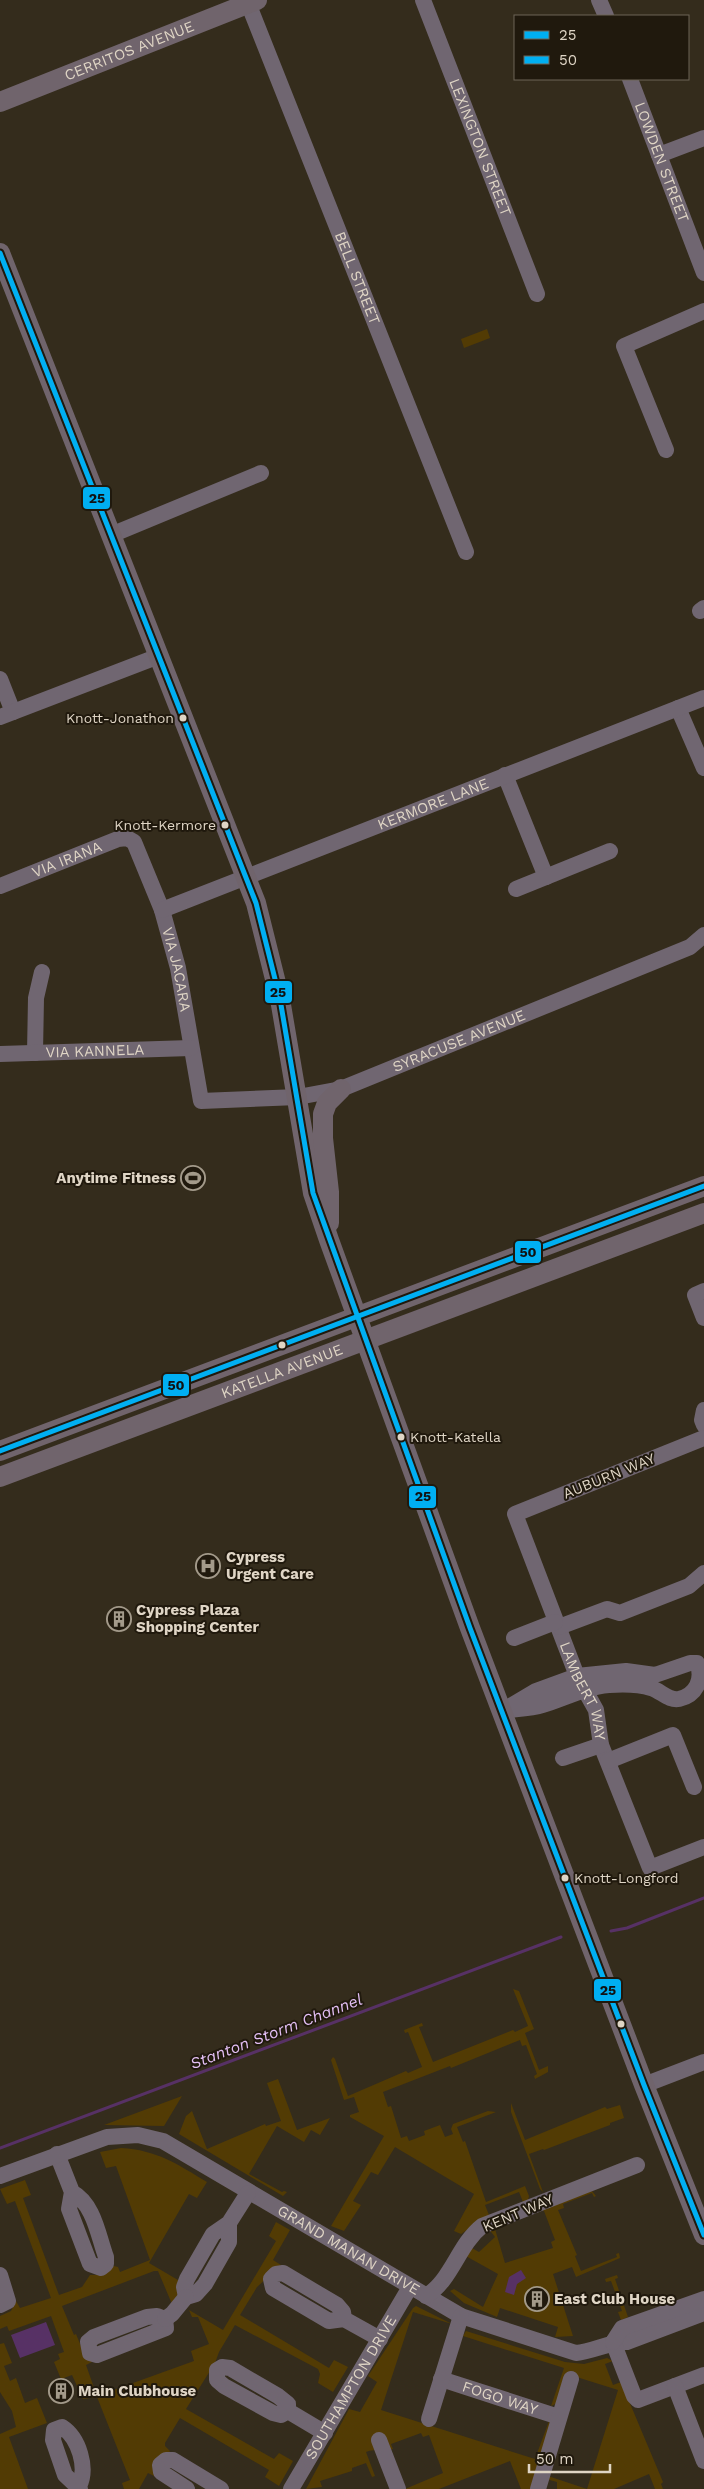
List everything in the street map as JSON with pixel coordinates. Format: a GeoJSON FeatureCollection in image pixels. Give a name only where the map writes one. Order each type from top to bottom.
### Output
{"type":"FeatureCollection","features":[{"type":"Feature","properties":{"kind":"main road","name":"CERRITOS AVENUE"},"geometry":{"type":"LineString","coordinates":[[0,102],[253,2]]}},
{"type":"Feature","properties":{"kind":"main road"},"geometry":{"type":"LineString","coordinates":[[0,253],[256,902],[280,999],[313,1193],[502,1711],[644,2085],[704,2235]]}},
{"type":"Feature","properties":{"kind":"main road"},"geometry":{"type":"LineString","coordinates":[[329,1240],[329,1192],[323,1138],[323,1114],[327,1103],[341,1089]]}},
{"type":"Feature","properties":{"kind":"main road"},"geometry":{"type":"LineString","coordinates":[[610,1248],[632,1227],[692,1204],[697,1189]]}},
{"type":"Feature","properties":{"kind":"main road","name":"KATELLA AVENUE"},"geometry":{"type":"LineString","coordinates":[[0,1451],[697,1189]]}},
{"type":"Feature","properties":{"kind":"main road","name":"KATELLA AVENUE"},"geometry":{"type":"LineString","coordinates":[[0,1477],[704,1213]]}},
{"type":"Feature","properties":{"kind":"street","name":"LEXINGTON STREET"},"geometry":{"type":"LineString","coordinates":[[423,0],[537,294]]}},
{"type":"Feature","properties":{"kind":"street"},"geometry":{"type":"LineString","coordinates":[[599,0],[606,15]]}},
{"type":"Feature","properties":{"kind":"street","name":"BELL STREET"},"geometry":{"type":"LineString","coordinates":[[253,2],[466,552]]}},
{"type":"Feature","properties":{"kind":"street","name":"LOWDEN STREET"},"geometry":{"type":"LineString","coordinates":[[630,80],[704,273]]}},
{"type":"Feature","properties":{"kind":"street"},"geometry":{"type":"LineString","coordinates":[[659,155],[704,138]]}},
{"type":"Feature","properties":{"kind":"street"},"geometry":{"type":"LineString","coordinates":[[666,450],[624,346],[704,311]]}},
{"type":"Feature","properties":{"kind":"street"},"geometry":{"type":"LineString","coordinates":[[111,535],[261,473]]}},
{"type":"Feature","properties":{"kind":"street"},"geometry":{"type":"LineString","coordinates":[[0,679],[6,714],[159,656]]}},
{"type":"Feature","properties":{"kind":"street","name":"KERMORE LANE"},"geometry":{"type":"LineString","coordinates":[[162,910],[704,698]]}},
{"type":"Feature","properties":{"kind":"street"},"geometry":{"type":"LineString","coordinates":[[678,708],[704,768]]}},
{"type":"Feature","properties":{"kind":"street"},"geometry":{"type":"LineString","coordinates":[[505,775],[546,877]]}},
{"type":"Feature","properties":{"kind":"street","name":"VIA IRANA"},"geometry":{"type":"LineString","coordinates":[[0,886],[118,839],[127,838],[134,842]]}},
{"type":"Feature","properties":{"kind":"street","name":"VIA JACARA"},"geometry":{"type":"LineString","coordinates":[[134,842],[162,910],[178,968],[201,1100]]}},
{"type":"Feature","properties":{"kind":"street"},"geometry":{"type":"LineString","coordinates":[[516,888],[610,851]]}},
{"type":"Feature","properties":{"kind":"street","name":"SYRACUSE AVENUE"},"geometry":{"type":"LineString","coordinates":[[201,1100],[298,1097],[341,1089],[690,947],[704,934]]}},
{"type":"Feature","properties":{"kind":"street"},"geometry":{"type":"LineString","coordinates":[[35,1053],[36,998],[42,972]]}},
{"type":"Feature","properties":{"kind":"street","name":"VIA KANNELA"},"geometry":{"type":"LineString","coordinates":[[0,1054],[191,1048]]}},
{"type":"Feature","properties":{"kind":"street"},"geometry":{"type":"LineString","coordinates":[[700,1293],[704,1318]]}},
{"type":"Feature","properties":{"kind":"street","name":"AUBURN WAY"},"geometry":{"type":"LineString","coordinates":[[515,1514],[704,1438]]}},
{"type":"Feature","properties":{"kind":"street","name":"LAMBERT WAY"},"geometry":{"type":"LineString","coordinates":[[515,1514],[557,1625],[596,1710],[602,1745],[650,1868],[704,1847]]}},
{"type":"Feature","properties":{"kind":"street"},"geometry":{"type":"LineString","coordinates":[[514,1638],[607,1609],[620,1613],[689,1586],[704,1573]]}},
{"type":"Feature","properties":{"kind":"street"},"geometry":{"type":"LineString","coordinates":[[502,1711],[541,1705],[582,1683],[626,1671],[653,1681]]}},
{"type":"Feature","properties":{"kind":"street"},"geometry":{"type":"LineString","coordinates":[[608,1761],[673,1735],[694,1787]]}},
{"type":"Feature","properties":{"kind":"street"},"geometry":{"type":"LineString","coordinates":[[563,1758],[602,1745]]}},
{"type":"Feature","properties":{"kind":"street"},"geometry":{"type":"LineString","coordinates":[[644,2085],[704,2062]]}},
{"type":"Feature","properties":{"kind":"street","name":"GRAND MANAN DRIVE"},"geometry":{"type":"LineString","coordinates":[[0,2176],[107,2137],[138,2135],[163,2141],[248,2193],[461,2316],[576,2352],[587,2352],[613,2342],[627,2342],[704,2313]]}},
{"type":"Feature","properties":{"kind":"street"},"geometry":{"type":"LineString","coordinates":[[58,2154],[72,2192]]}},
{"type":"Feature","properties":{"kind":"street","name":"KENT WAY"},"geometry":{"type":"LineString","coordinates":[[426,2296],[438,2289],[465,2244],[482,2226],[637,2165]]}},
{"type":"Feature","properties":{"kind":"street"},"geometry":{"type":"LineString","coordinates":[[166,2319],[186,2297],[184,2287],[187,2279],[213,2234],[229,2223],[248,2193]]}},
{"type":"Feature","properties":{"kind":"street"},"geometry":{"type":"LineString","coordinates":[[0,2275],[8,2301],[0,2306]]}},
{"type":"Feature","properties":{"kind":"street","name":"SOUTHAMPTON DRIVE"},"geometry":{"type":"LineString","coordinates":[[292,2489],[410,2287]]}},
{"type":"Feature","properties":{"kind":"street"},"geometry":{"type":"LineString","coordinates":[[704,2299],[622,2328],[613,2342],[634,2396],[638,2400],[704,2375]]}},
{"type":"Feature","properties":{"kind":"street"},"geometry":{"type":"LineString","coordinates":[[429,2419],[461,2316]]}},
{"type":"Feature","properties":{"kind":"street"},"geometry":{"type":"LineString","coordinates":[[344,2319],[380,2339]]}},
{"type":"Feature","properties":{"kind":"street","name":"FOGO WAY"},"geometry":{"type":"LineString","coordinates":[[441,2379],[559,2417]]}},
{"type":"Feature","properties":{"kind":"street"},"geometry":{"type":"LineString","coordinates":[[538,2489],[571,2379]]}},
{"type":"Feature","properties":{"kind":"street"},"geometry":{"type":"LineString","coordinates":[[675,2386],[704,2461]]}},
{"type":"Feature","properties":{"kind":"street"},"geometry":{"type":"LineString","coordinates":[[288,2411],[325,2432]]}},
{"type":"Feature","properties":{"kind":"street"},"geometry":{"type":"LineString","coordinates":[[379,2440],[398,2489]]}},
{"type":"Feature","properties":{"kind":"street"},"geometry":{"type":"LineString","coordinates":[[187,2489],[161,2472],[160,2465],[166,2460],[173,2460],[221,2489]]}},
{"type":"Feature","properties":{"kind":"shaded area"},"geometry":{"type":"Polygon","coordinates":[[[487,329],[490,338],[464,348],[461,339],[487,329]]]}},
{"type":"Feature","properties":{"kind":"shaded area"},"geometry":{"type":"Polygon","coordinates":[[[513,1989],[519,1991],[534,2029],[525,2033],[539,2070],[548,2066],[548,2072],[535,2079],[534,2076],[537,2074],[526,2045],[522,2046],[520,2040],[451,2068],[450,2066],[383,2092],[388,2107],[391,2106],[401,2138],[407,2136],[409,2141],[425,2135],[424,2131],[440,2125],[445,2137],[453,2134],[451,2129],[453,2124],[488,2111],[496,2112],[457,2127],[463,2142],[465,2141],[486,2202],[525,2186],[529,2196],[528,2200],[523,2202],[519,2192],[485,2205],[489,2215],[461,2234],[454,2231],[474,2194],[395,2147],[378,2175],[371,2172],[353,2201],[361,2205],[344,2231],[331,2226],[384,2136],[350,2117],[350,2115],[359,2112],[354,2097],[344,2100],[331,2060],[333,2057],[348,2096],[406,2071],[408,2073],[422,2067],[408,2032],[405,2033],[404,2030],[422,2023],[423,2026],[419,2027],[433,2062],[513,2030],[515,2032],[528,2026],[513,1989]]]}},
{"type":"Feature","properties":{"kind":"shaded area"},"geometry":{"type":"Polygon","coordinates":[[[278,2079],[297,2130],[330,2118],[320,2135],[311,2130],[304,2142],[277,2126],[249,2174],[282,2192],[287,2192],[283,2196],[179,2134],[186,2116],[192,2111],[207,2149],[265,2124],[266,2126],[281,2121],[267,2083],[278,2079]]]}},
{"type":"Feature","properties":{"kind":"shaded area"},"geometry":{"type":"Polygon","coordinates":[[[182,2096],[164,2126],[104,2125],[182,2096]]]}},
{"type":"Feature","properties":{"kind":"shaded area"},"geometry":{"type":"Polygon","coordinates":[[[511,2103],[525,2140],[605,2107],[607,2109],[620,2105],[624,2118],[610,2123],[610,2125],[529,2154],[543,2192],[540,2189],[511,2112],[511,2103]]]}},
{"type":"Feature","properties":{"kind":"shaded area"},"geometry":{"type":"Polygon","coordinates":[[[121,2148],[134,2149],[156,2155],[207,2182],[197,2198],[189,2194],[149,2263],[178,2280],[178,2294],[172,2304],[158,2271],[154,2271],[62,2306],[85,2356],[94,2361],[86,2365],[97,2396],[194,2361],[191,2351],[209,2344],[198,2317],[192,2317],[189,2310],[223,2330],[276,2241],[269,2236],[276,2222],[290,2230],[273,2260],[281,2265],[257,2287],[240,2315],[329,2368],[334,2360],[348,2367],[333,2392],[318,2383],[320,2374],[318,2369],[235,2325],[219,2352],[215,2363],[186,2409],[274,2459],[279,2453],[293,2461],[279,2486],[265,2477],[269,2470],[180,2418],[165,2443],[165,2446],[170,2451],[156,2477],[148,2473],[139,2489],[124,2489],[122,2483],[130,2480],[97,2397],[83,2399],[72,2375],[61,2379],[54,2362],[60,2359],[58,2354],[64,2352],[51,2316],[9,2331],[7,2326],[0,2329],[0,2316],[11,2311],[16,2301],[20,2308],[51,2298],[15,2201],[7,2204],[0,2189],[25,2180],[31,2195],[23,2198],[59,2295],[82,2287],[90,2275],[104,2275],[114,2266],[118,2267],[120,2272],[150,2260],[116,2166],[106,2168],[100,2152],[121,2148]]]}},
{"type":"Feature","properties":{"kind":"shaded area"},"geometry":{"type":"Polygon","coordinates":[[[592,2191],[596,2196],[594,2197],[592,2193],[563,2204],[564,2208],[558,2210],[577,2255],[575,2256],[581,2271],[617,2257],[616,2254],[619,2253],[620,2258],[576,2277],[572,2267],[553,2274],[573,2336],[555,2337],[558,2327],[500,2308],[497,2317],[464,2303],[450,2291],[454,2289],[483,2307],[498,2274],[464,2255],[470,2247],[479,2252],[495,2237],[489,2229],[495,2229],[505,2263],[553,2248],[551,2242],[555,2240],[544,2211],[541,2209],[592,2191]]]}},
{"type":"Feature","properties":{"kind":"shaded area"},"geometry":{"type":"Polygon","coordinates":[[[521,2270],[526,2278],[517,2284],[514,2295],[505,2292],[509,2277],[521,2270]]]}},
{"type":"Feature","properties":{"kind":"shaded area"},"geometry":{"type":"Polygon","coordinates":[[[617,2275],[618,2278],[615,2279],[628,2317],[621,2320],[618,2312],[622,2311],[611,2281],[606,2282],[605,2279],[617,2275]]]}},
{"type":"Feature","properties":{"kind":"shaded area"},"geometry":{"type":"Polygon","coordinates":[[[416,2306],[452,2324],[413,2312],[381,2410],[535,2459],[549,2421],[550,2424],[532,2489],[521,2489],[510,2461],[439,2489],[405,2489],[443,2473],[429,2435],[423,2437],[421,2433],[391,2444],[393,2449],[366,2452],[375,2476],[372,2477],[366,2463],[352,2468],[352,2471],[320,2481],[322,2487],[306,2489],[349,2409],[360,2412],[377,2382],[368,2376],[416,2306]]]}},
{"type":"Feature","properties":{"kind":"shaded area"},"geometry":{"type":"Polygon","coordinates":[[[46,2322],[55,2345],[20,2358],[11,2335],[46,2322]]]}},
{"type":"Feature","properties":{"kind":"shaded area"},"geometry":{"type":"Polygon","coordinates":[[[466,2331],[565,2362],[584,2364],[607,2358],[613,2361],[605,2364],[613,2385],[621,2382],[663,2482],[661,2484],[663,2489],[655,2489],[649,2474],[614,2489],[587,2489],[618,2390],[567,2374],[558,2403],[551,2406],[564,2368],[463,2336],[466,2331]]]}},
{"type":"Feature","properties":{"kind":"shaded area"},"geometry":{"type":"Polygon","coordinates":[[[4,2343],[12,2363],[4,2366],[10,2381],[16,2378],[25,2403],[37,2398],[47,2423],[9,2437],[28,2489],[0,2489],[0,2434],[16,2427],[12,2411],[0,2392],[0,2344],[4,2343]]]}},
{"type":"Feature","properties":{"kind":"shaded area"},"geometry":{"type":"Polygon","coordinates":[[[548,2476],[587,2489],[557,2489],[557,2482],[546,2479],[548,2476]]]}},
{"type":"Feature","properties":{"kind":"waterway","name":"Stanton Storm Channel"},"geometry":{"type":"LineString","coordinates":[[611,1931],[627,1928],[704,1898]]}},
{"type":"Feature","properties":{"kind":"waterway","name":"Stanton Storm Channel"},"geometry":{"type":"LineString","coordinates":[[0,2148],[561,1937]]}},
{"type":"Feature","properties":{"kind":"transit line","name":"25"},"geometry":{"type":"LineString","coordinates":[[0,253],[256,903],[280,999],[313,1193],[470,1628],[644,2085],[704,2235]]}},
{"type":"Feature","properties":{"kind":"transit line","name":"50"},"geometry":{"type":"LineString","coordinates":[[0,1451],[704,1186]]}},
{"type":"Feature","properties":{"kind":"place","name":"Knott-Jonathon"},"geometry":{"type":"Point","coordinates":[183,718]}},
{"type":"Feature","properties":{"kind":"place","name":"Knott-Kermore"},"geometry":{"type":"Point","coordinates":[225,825]}},
{"type":"Feature","properties":{"kind":"place","name":"Anytime Fitness"},"geometry":{"type":"Point","coordinates":[193,1178]}},
{"type":"Feature","properties":{"kind":"place","name":"Knott-Katella"},"geometry":{"type":"Point","coordinates":[401,1437]}},
{"type":"Feature","properties":{"kind":"place","name":"Cypress Urgent Care"},"geometry":{"type":"Point","coordinates":[208,1566]}},
{"type":"Feature","properties":{"kind":"place","name":"Cypress Plaza Shopping Center"},"geometry":{"type":"Point","coordinates":[119,1619]}},
{"type":"Feature","properties":{"kind":"place","name":"Knott-Longford"},"geometry":{"type":"Point","coordinates":[565,1878]}},
{"type":"Feature","properties":{"kind":"place","name":"East Club House"},"geometry":{"type":"Point","coordinates":[537,2299]}},
{"type":"Feature","properties":{"kind":"place","name":"Main Clubhouse"},"geometry":{"type":"Point","coordinates":[61,2391]}}]}
